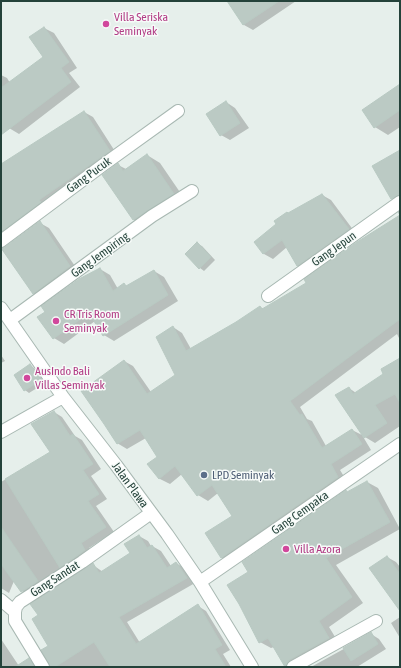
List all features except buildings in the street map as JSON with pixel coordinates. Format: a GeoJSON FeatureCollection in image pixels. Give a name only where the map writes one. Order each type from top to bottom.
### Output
{"type":"FeatureCollection","features":[{"type":"Feature","properties":{"kind":"street","name":"Gang Pucuk"},"geometry":{"type":"LineString","coordinates":[[1,241],[102,165],[178,111]]}},
{"type":"Feature","properties":{"kind":"street","name":"Gang Jempiring"},"geometry":{"type":"LineString","coordinates":[[10,320],[152,216],[192,191]]}},
{"type":"Feature","properties":{"kind":"street","name":"Gang Jepun"},"geometry":{"type":"LineString","coordinates":[[268,296],[400,202]]}},
{"type":"Feature","properties":{"kind":"street","name":"Jalan Plawa"},"geometry":{"type":"LineString","coordinates":[[1,308],[63,397],[167,534],[200,582],[252,667]]}},
{"type":"Feature","properties":{"kind":"street"},"geometry":{"type":"LineString","coordinates":[[1,432],[63,397]]}},
{"type":"Feature","properties":{"kind":"street","name":"Gang Cempaka"},"geometry":{"type":"LineString","coordinates":[[200,582],[400,444]]}},
{"type":"Feature","properties":{"kind":"street","name":"Gang Sandat"},"geometry":{"type":"LineString","coordinates":[[15,612],[20,602],[82,562],[151,513]]}},
{"type":"Feature","properties":{"kind":"street"},"geometry":{"type":"LineString","coordinates":[[1,600],[15,612],[15,622],[43,667]]}},
{"type":"Feature","properties":{"kind":"street"},"geometry":{"type":"LineString","coordinates":[[293,667],[376,621]]}},
{"type":"Feature","properties":{"kind":"place","name":"Villa Seriska Seminyak"},"geometry":{"type":"Point","coordinates":[106,24]}},
{"type":"Feature","properties":{"kind":"place","name":"CR Tris Room Seminyak"},"geometry":{"type":"Point","coordinates":[56,321]}},
{"type":"Feature","properties":{"kind":"place","name":"AusIndo Bali Villas Seminyak"},"geometry":{"type":"Point","coordinates":[27,378]}},
{"type":"Feature","properties":{"kind":"place","name":"LPD Seminyak"},"geometry":{"type":"Point","coordinates":[204,475]}},
{"type":"Feature","properties":{"kind":"place","name":"Villa Azora"},"geometry":{"type":"Point","coordinates":[286,549]}}]}
